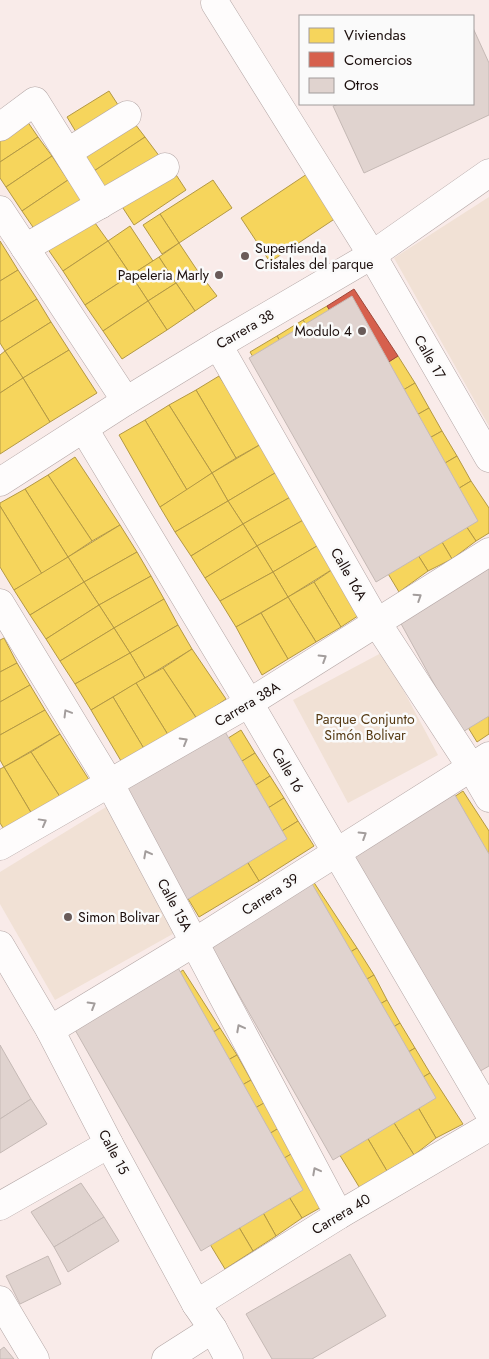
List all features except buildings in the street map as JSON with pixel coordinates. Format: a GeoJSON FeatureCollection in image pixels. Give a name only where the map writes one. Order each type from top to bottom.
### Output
{"type":"FeatureCollection","features":[{"type":"Feature","properties":{"kind":"street","name":"Calle 17"},"geometry":{"type":"LineString","coordinates":[[215,3],[372,255],[489,458]]}},
{"type":"Feature","properties":{"kind":"street"},"geometry":{"type":"LineString","coordinates":[[0,127],[35,101],[100,205]]}},
{"type":"Feature","properties":{"kind":"street"},"geometry":{"type":"LineString","coordinates":[[68,152],[127,115]]}},
{"type":"Feature","properties":{"kind":"street"},"geometry":{"type":"LineString","coordinates":[[25,248],[165,167]]}},
{"type":"Feature","properties":{"kind":"street","name":"Carrera 38"},"geometry":{"type":"LineString","coordinates":[[1,479],[218,345],[372,255],[489,174]]}},
{"type":"Feature","properties":{"kind":"street"},"geometry":{"type":"LineString","coordinates":[[0,210],[126,401]]}},
{"type":"Feature","properties":{"kind":"street","name":"Calle 16A"},"geometry":{"type":"LineString","coordinates":[[218,345],[377,624],[480,762],[489,798]]}},
{"type":"Feature","properties":{"kind":"street","name":"Calle 16"},"geometry":{"type":"LineString","coordinates":[[84,429],[249,703],[489,1113]]}},
{"type":"Feature","properties":{"kind":"street","name":"Carrera 38A"},"geometry":{"type":"LineString","coordinates":[[0,846],[249,703],[489,552]]}},
{"type":"Feature","properties":{"kind":"street","name":"Calle 15A"},"geometry":{"type":"LineString","coordinates":[[0,603],[110,784],[339,1214]]}},
{"type":"Feature","properties":{"kind":"street","name":"Carrera 39"},"geometry":{"type":"LineString","coordinates":[[50,1030],[195,942],[480,762]]}},
{"type":"Feature","properties":{"kind":"street","name":"Calle 15"},"geometry":{"type":"LineString","coordinates":[[0,945],[50,1030],[109,1144],[196,1304],[229,1359]]}},
{"type":"Feature","properties":{"kind":"street","name":"Carrera 40"},"geometry":{"type":"LineString","coordinates":[[196,1304],[339,1214],[489,1127]]}},
{"type":"Feature","properties":{"kind":"street"},"geometry":{"type":"LineString","coordinates":[[0,1206],[109,1144]]}},
{"type":"Feature","properties":{"kind":"street"},"geometry":{"type":"LineString","coordinates":[[0,1300],[35,1359]]}},
{"type":"Feature","properties":{"kind":"street"},"geometry":{"type":"LineString","coordinates":[[166,1359],[212,1329]]}},
{"type":"Feature","properties":{"kind":"green space"},"geometry":{"type":"Polygon","coordinates":[[[489,197],[489,426],[394,258],[489,197]]]}},
{"type":"Feature","properties":{"kind":"green space","name":"Parque Conjunto Simón Bolivar"},"geometry":{"type":"Polygon","coordinates":[[[383,652],[438,755],[348,803],[293,700],[383,652]]]}},
{"type":"Feature","properties":{"kind":"green space"},"geometry":{"type":"Polygon","coordinates":[[[106,807],[178,931],[55,1000],[0,904],[0,872],[106,807]]]}},
{"type":"Feature","properties":{"kind":"place","name":"Supertienda Cristales del parque"},"geometry":{"type":"Point","coordinates":[245,256]}},
{"type":"Feature","properties":{"kind":"place","name":"Papeleria Marly"},"geometry":{"type":"Point","coordinates":[219,275]}},
{"type":"Feature","properties":{"kind":"place","name":"Modulo 4"},"geometry":{"type":"Point","coordinates":[362,331]}},
{"type":"Feature","properties":{"kind":"place","name":"Simon Bolivar"},"geometry":{"type":"Point","coordinates":[68,917]}}]}
